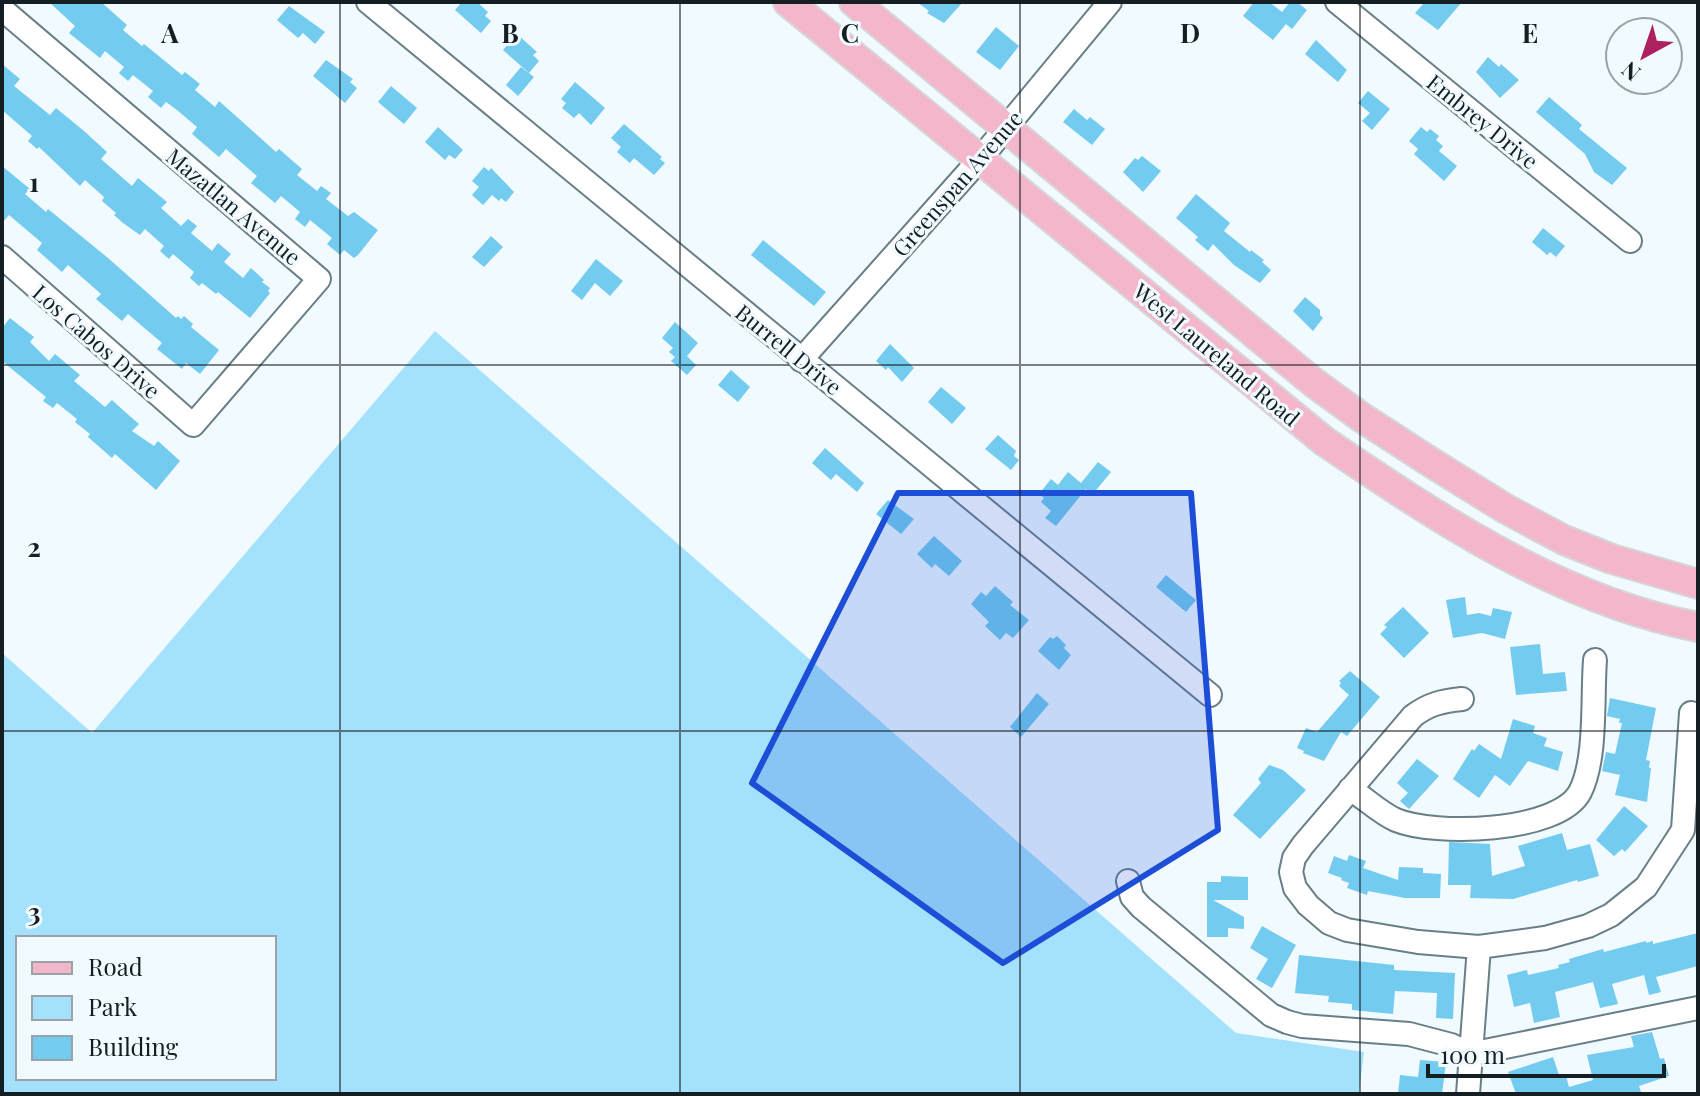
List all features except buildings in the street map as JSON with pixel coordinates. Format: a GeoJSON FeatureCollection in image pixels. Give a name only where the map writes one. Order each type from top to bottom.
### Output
{"type":"FeatureCollection","features":[{"type":"Feature","properties":{"kind":"main road","name":"West Laureland Road"},"geometry":{"type":"LineString","coordinates":[[788,2],[1288,414],[1407,497],[1506,556],[1595,597],[1696,627]]}},
{"type":"Feature","properties":{"kind":"main road","name":"West Laureland Road"},"geometry":{"type":"LineString","coordinates":[[854,2],[1313,382],[1361,417],[1506,509],[1564,540],[1612,559],[1698,584]]}},
{"type":"Feature","properties":{"kind":"main road"},"geometry":{"type":"LineString","coordinates":[[1288,414],[1313,382]]}},
{"type":"Feature","properties":{"kind":"main road"},"geometry":{"type":"LineString","coordinates":[[1696,627],[1698,597]]}},
{"type":"Feature","properties":{"kind":"street","name":"Burrell Drive"},"geometry":{"type":"LineString","coordinates":[[368,2],[1210,695]]}},
{"type":"Feature","properties":{"kind":"street","name":"Greenspan Avenue"},"geometry":{"type":"LineString","coordinates":[[801,360],[980,159],[1110,2]]}},
{"type":"Feature","properties":{"kind":"street","name":"Embrey Drive"},"geometry":{"type":"LineString","coordinates":[[1337,2],[1630,241]]}},
{"type":"Feature","properties":{"kind":"street","name":"Mazatlan Avenue"},"geometry":{"type":"LineString","coordinates":[[2,9],[319,279],[193,425]]}},
{"type":"Feature","properties":{"kind":"street","name":"Los Cabos Drive"},"geometry":{"type":"LineString","coordinates":[[2,257],[193,425]]}},
{"type":"Feature","properties":{"kind":"street"},"geometry":{"type":"LineString","coordinates":[[1350,789],[1396,820],[1464,831],[1512,826],[1557,811],[1578,796],[1587,774],[1595,660]]}},
{"type":"Feature","properties":{"kind":"street"},"geometry":{"type":"LineString","coordinates":[[1462,699],[1442,701],[1413,716],[1294,858],[1291,872],[1295,888],[1308,905],[1329,923],[1347,930],[1418,942],[1479,947],[1545,938],[1588,926],[1611,915],[1646,887],[1683,830],[1691,713]]}},
{"type":"Feature","properties":{"kind":"street"},"geometry":{"type":"LineString","coordinates":[[1128,881],[1132,897],[1141,907],[1271,1015],[1302,1026],[1409,1034],[1451,1045],[1470,1054],[1698,1008]]}},
{"type":"Feature","properties":{"kind":"street"},"geometry":{"type":"LineString","coordinates":[[1468,1094],[1479,947]]}},
{"type":"Feature","properties":{"kind":"highlighted area"},"geometry":{"type":"Polygon","coordinates":[[[898,493],[1191,493],[1218,830],[1003,963],[752,783],[898,493]]]}},
{"type":"Feature","properties":{"kind":"green space"},"geometry":{"type":"Polygon","coordinates":[[[435,331],[1236,1033],[1364,1052],[1359,1094],[2,1094],[2,653],[92,733],[435,331]]]}}]}
